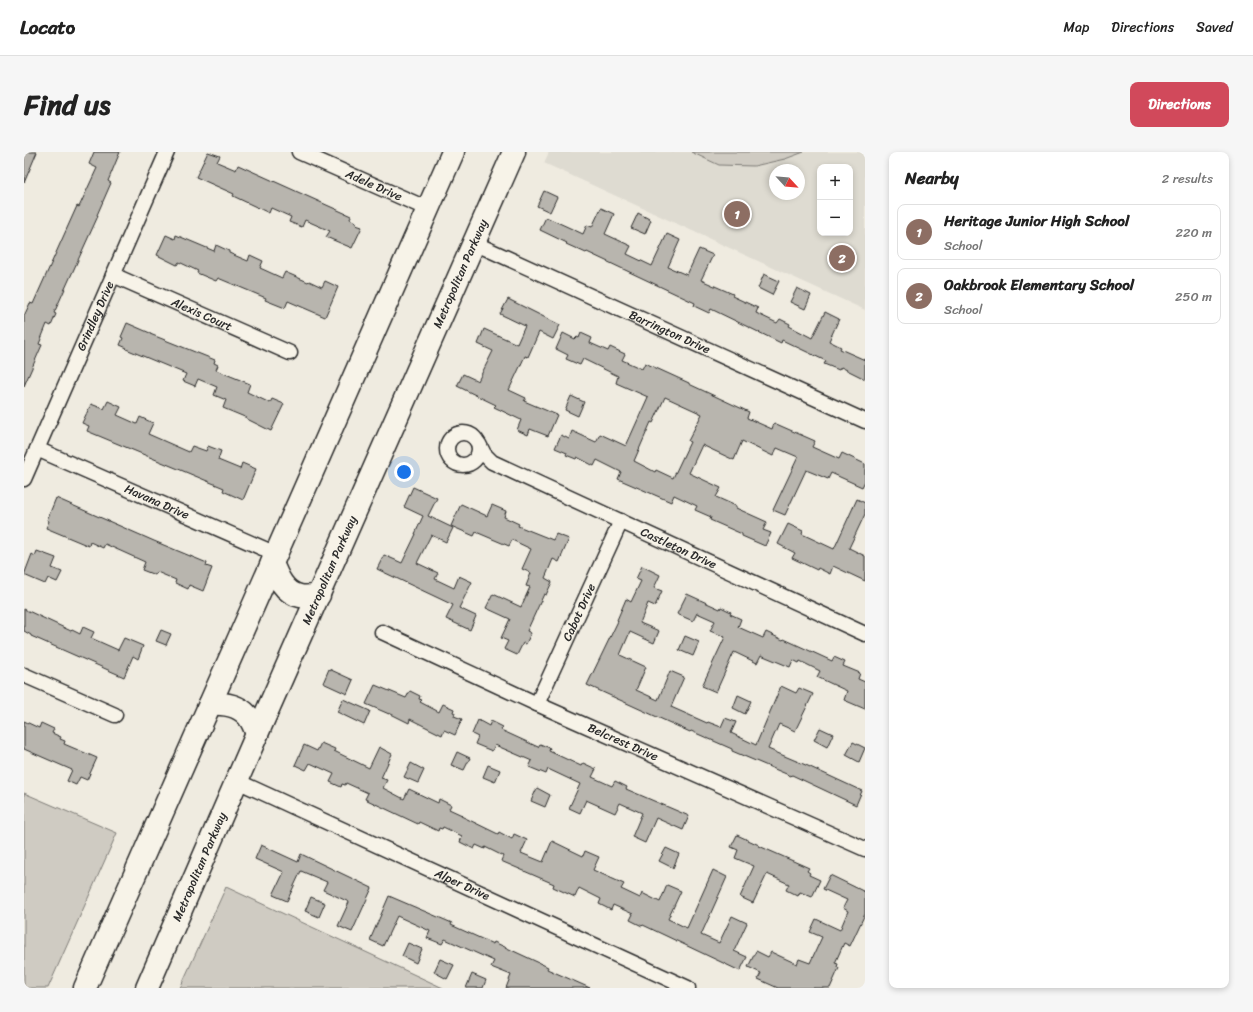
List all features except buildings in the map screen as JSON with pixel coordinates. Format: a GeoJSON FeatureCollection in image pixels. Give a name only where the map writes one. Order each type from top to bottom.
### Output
{"type":"FeatureCollection","features":[{"type":"Feature","properties":{"kind":"main road"},"geometry":{"type":"LineString","coordinates":[[85,988],[453,152]]}},
{"type":"Feature","properties":{"kind":"main road","name":"Metropolitan Parkway"},"geometry":{"type":"LineString","coordinates":[[146,988],[514,152]]}},
{"type":"Feature","properties":{"kind":"main road"},"geometry":{"type":"LineString","coordinates":[[274,559],[281,582],[286,588],[300,596],[319,595]]}},
{"type":"Feature","properties":{"kind":"main road"},"geometry":{"type":"LineString","coordinates":[[210,704],[236,706],[250,719],[257,734]]}},
{"type":"Feature","properties":{"kind":"street","name":"Grindley Drive"},"geometry":{"type":"LineString","coordinates":[[24,479],[167,152]]}},
{"type":"Feature","properties":{"kind":"street","name":"Adele Drive"},"geometry":{"type":"LineString","coordinates":[[299,152],[428,209]]}},
{"type":"Feature","properties":{"kind":"street","name":"Barrington Drive"},"geometry":{"type":"LineString","coordinates":[[474,243],[865,422]]}},
{"type":"Feature","properties":{"kind":"street","name":"Alexis Court"},"geometry":{"type":"LineString","coordinates":[[113,275],[290,353]]}},
{"type":"Feature","properties":{"kind":"street","name":"Castleton Drive"},"geometry":{"type":"LineString","coordinates":[[492,462],[484,454],[477,439],[467,432],[456,434],[451,437],[448,442],[447,448],[450,458],[460,465],[482,461],[492,462],[865,634]]}},
{"type":"Feature","properties":{"kind":"street"},"geometry":{"type":"LineString","coordinates":[[471,463],[478,455],[480,450],[479,444]]}},
{"type":"Feature","properties":{"kind":"street","name":"Havana Drive"},"geometry":{"type":"LineString","coordinates":[[37,449],[274,559]]}},
{"type":"Feature","properties":{"kind":"street","name":"Cabot Drive"},"geometry":{"type":"LineString","coordinates":[[537,704],[621,521]]}},
{"type":"Feature","properties":{"kind":"street","name":"Belcrest Drive"},"geometry":{"type":"LineString","coordinates":[[382,632],[537,704],[865,849]]}},
{"type":"Feature","properties":{"kind":"street"},"geometry":{"type":"LineString","coordinates":[[24,675],[116,716]]}},
{"type":"Feature","properties":{"kind":"street","name":"Alper Drive"},"geometry":{"type":"LineString","coordinates":[[237,781],[688,988]]}},
{"type":"Feature","properties":{"kind":"shaded area"},"geometry":{"type":"Polygon","coordinates":[[[549,152],[865,152],[865,310],[544,163],[549,152]]]}},
{"type":"Feature","properties":{"kind":"shaded area"},"geometry":{"type":"Polygon","coordinates":[[[691,152],[804,152],[785,159],[754,166],[719,165],[691,152]]]}},
{"type":"Feature","properties":{"kind":"shaded area"},"geometry":{"type":"Polygon","coordinates":[[[24,793],[117,833],[48,988],[24,988],[24,793]]]}},
{"type":"Feature","properties":{"kind":"shaded area"},"geometry":{"type":"Polygon","coordinates":[[[226,887],[443,988],[180,988],[226,887]]]}},
{"type":"Feature","properties":{"kind":"place","name":"Heritage Junior High School"},"geometry":{"type":"Point","coordinates":[737,214]}},
{"type":"Feature","properties":{"kind":"place","name":"Oakbrook Elementary School"},"geometry":{"type":"Point","coordinates":[842,258]}}]}
